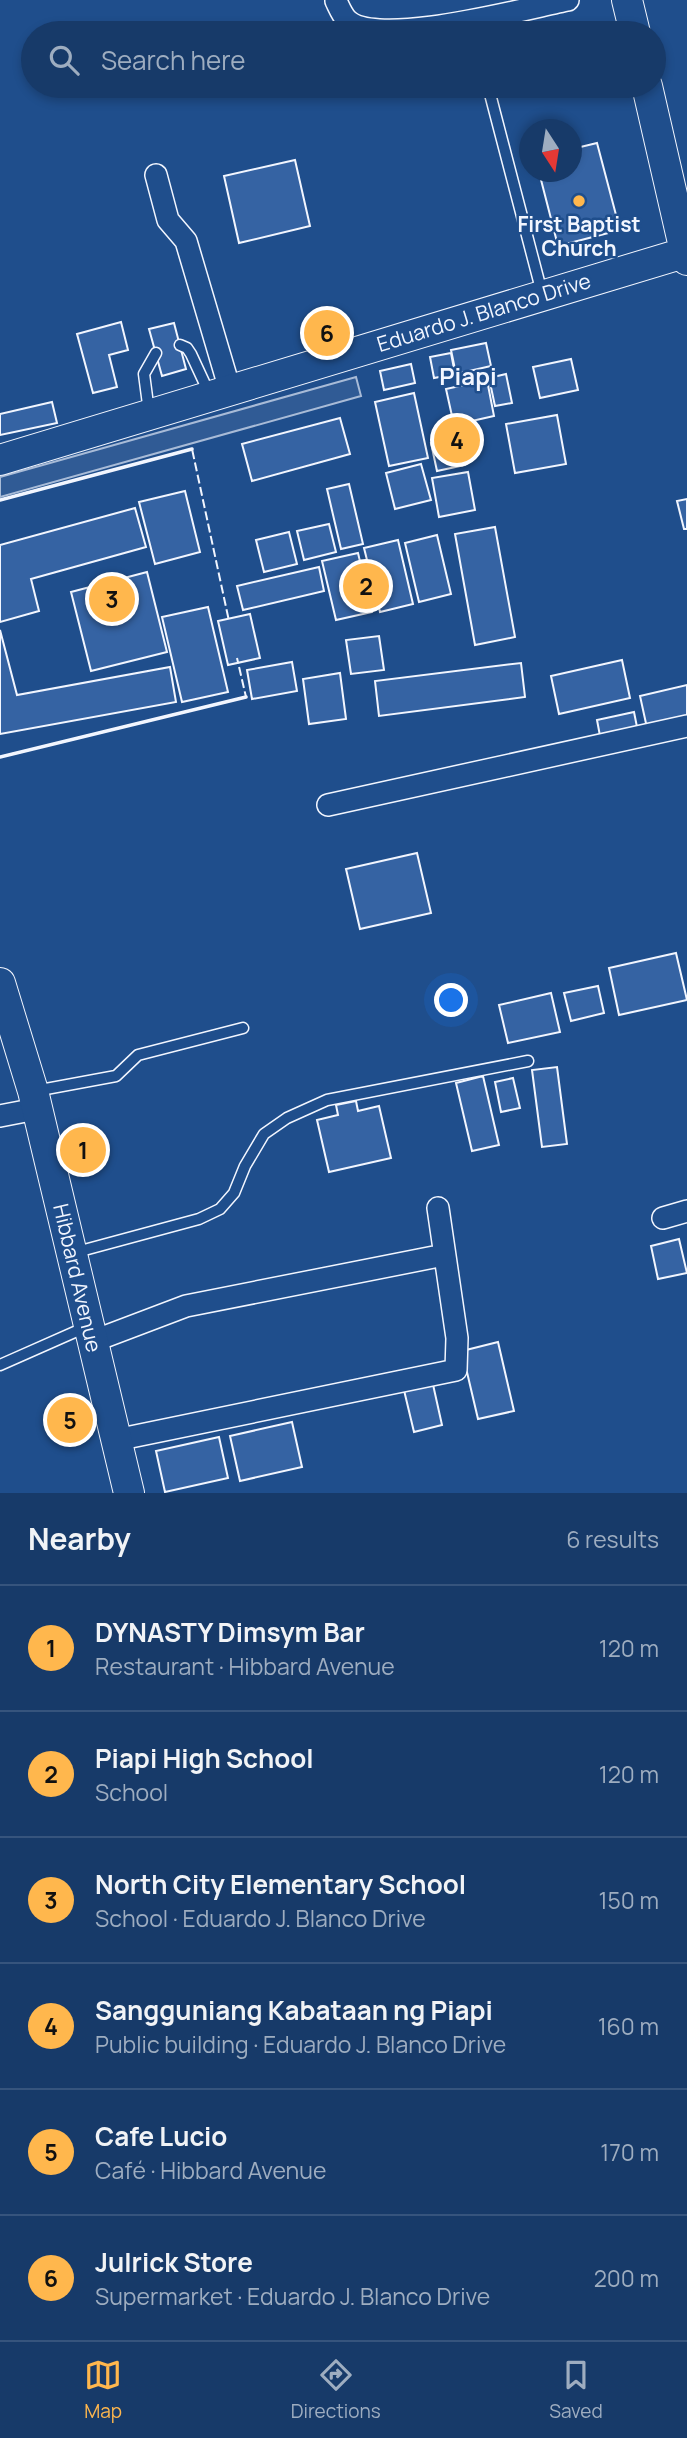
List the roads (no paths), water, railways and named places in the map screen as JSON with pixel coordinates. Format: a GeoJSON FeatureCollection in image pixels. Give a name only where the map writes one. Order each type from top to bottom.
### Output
{"type":"FeatureCollection","features":[{"type":"Feature","properties":{"kind":"main road"},"geometry":{"type":"LineString","coordinates":[[627,0],[632,21]]}},
{"type":"Feature","properties":{"kind":"main road"},"geometry":{"type":"LineString","coordinates":[[650,98],[687,255]]}},
{"type":"Feature","properties":{"kind":"main road","name":"Eduardo J. Blanco Drive"},"geometry":{"type":"LineString","coordinates":[[0,460],[542,296],[687,255]]}},
{"type":"Feature","properties":{"kind":"main road","name":"Hibbard Avenue"},"geometry":{"type":"LineString","coordinates":[[0,983],[34,1100],[73,1253],[129,1493]]}},
{"type":"Feature","properties":{"kind":"street"},"geometry":{"type":"LineString","coordinates":[[449,21],[498,7],[568,0]]}},
{"type":"Feature","properties":{"kind":"street"},"geometry":{"type":"LineString","coordinates":[[336,1],[349,21]]}},
{"type":"Feature","properties":{"kind":"street"},"geometry":{"type":"LineString","coordinates":[[156,175],[168,220],[186,241],[220,393]]}},
{"type":"Feature","properties":{"kind":"street"},"geometry":{"type":"LineString","coordinates":[[328,805],[687,726]]}},
{"type":"Feature","properties":{"kind":"street"},"geometry":{"type":"LineString","coordinates":[[0,1116],[34,1100]]}},
{"type":"Feature","properties":{"kind":"street"},"geometry":{"type":"LineString","coordinates":[[116,1440],[456,1370],[457,1338],[438,1208]]}},
{"type":"Feature","properties":{"kind":"street"},"geometry":{"type":"LineString","coordinates":[[663,1218],[687,1211]]}},
{"type":"Feature","properties":{"kind":"street"},"geometry":{"type":"LineString","coordinates":[[90,1334],[186,1306],[444,1255]]}},
{"type":"Feature","properties":{"kind":"lane"},"geometry":{"type":"LineString","coordinates":[[491,98],[542,296]]}},
{"type":"Feature","properties":{"kind":"lane"},"geometry":{"type":"LineString","coordinates":[[180,345],[187,348],[220,393]]}},
{"type":"Feature","properties":{"kind":"lane"},"geometry":{"type":"LineString","coordinates":[[150,414],[144,374],[156,353]]}},
{"type":"Feature","properties":{"kind":"lane"},"geometry":{"type":"LineString","coordinates":[[34,1100],[116,1076],[138,1055],[243,1028]]}},
{"type":"Feature","properties":{"kind":"lane"},"geometry":{"type":"LineString","coordinates":[[73,1253],[200,1219],[220,1209],[234,1193],[245,1166],[264,1134],[287,1118],[327,1100],[528,1061]]}},
{"type":"Feature","properties":{"kind":"lane"},"geometry":{"type":"LineString","coordinates":[[0,1365],[90,1334]]}},
{"type":"Feature","properties":{"kind":"place","name":"First Baptist Church"},"geometry":{"type":"Point","coordinates":[579,201]}},
{"type":"Feature","properties":{"kind":"place","name":"Julrick Store"},"geometry":{"type":"Point","coordinates":[327,333]}},
{"type":"Feature","properties":{"kind":"place","name":"Sangguniang Kabataan ng Piapi"},"geometry":{"type":"Point","coordinates":[457,440]}},
{"type":"Feature","properties":{"kind":"place","name":"Piapi High School"},"geometry":{"type":"Point","coordinates":[366,586]}},
{"type":"Feature","properties":{"kind":"place","name":"North City Elementary School"},"geometry":{"type":"Point","coordinates":[112,599]}},
{"type":"Feature","properties":{"kind":"place","name":"DYNASTY Dimsym Bar"},"geometry":{"type":"Point","coordinates":[83,1150]}},
{"type":"Feature","properties":{"kind":"place","name":"Cafe Lucio"},"geometry":{"type":"Point","coordinates":[70,1420]}},
{"type":"Feature","properties":{"kind":"district","name":"Piapi"},"geometry":{"type":"Point","coordinates":[468,377]}}]}
